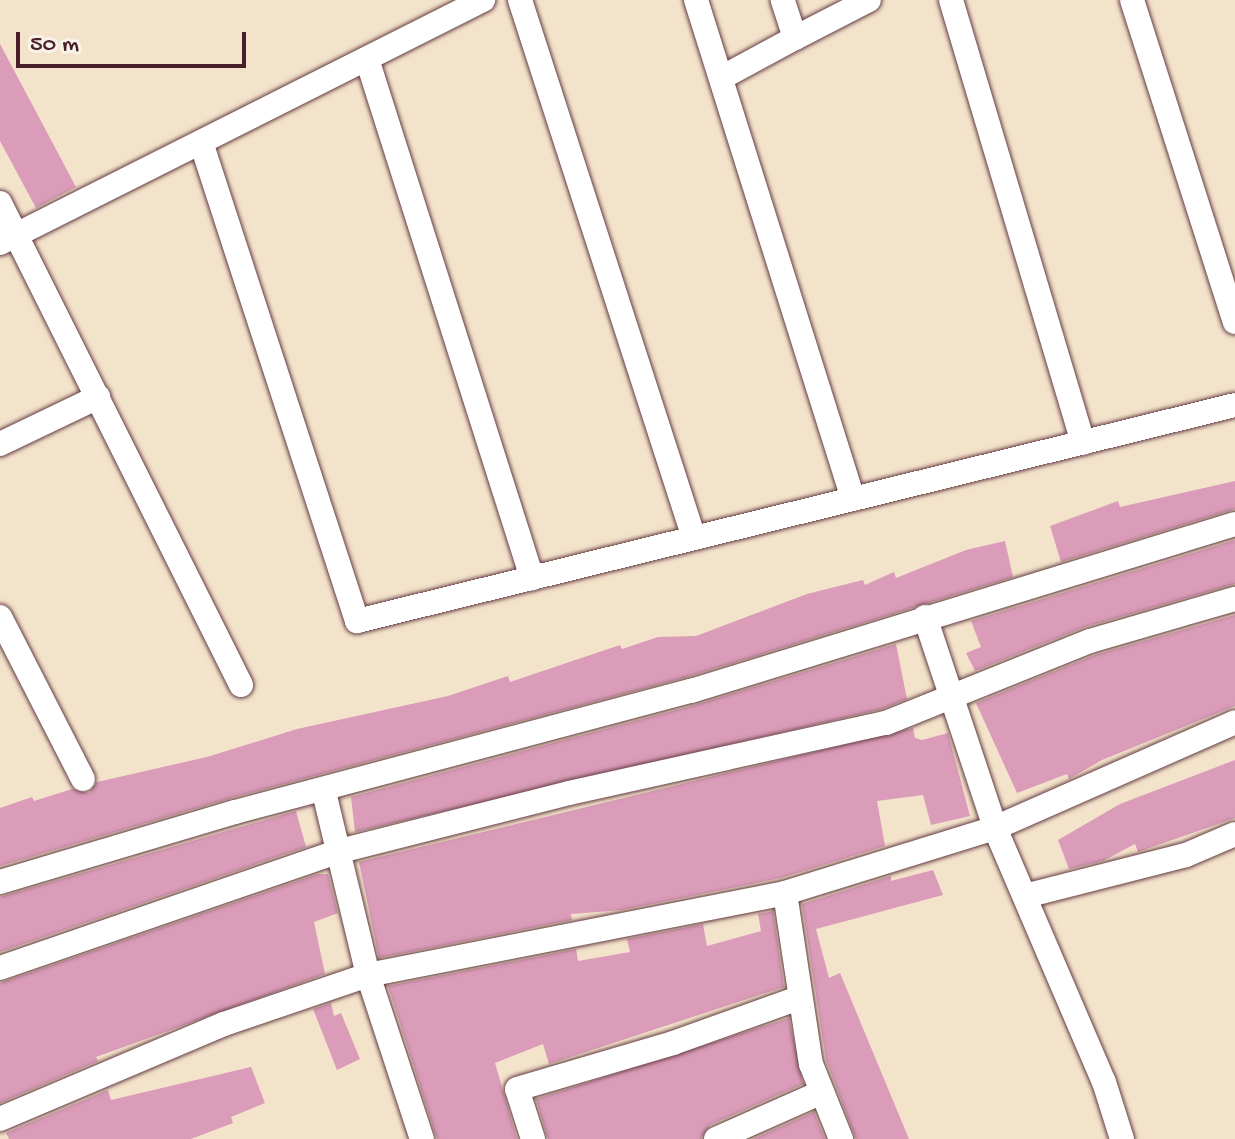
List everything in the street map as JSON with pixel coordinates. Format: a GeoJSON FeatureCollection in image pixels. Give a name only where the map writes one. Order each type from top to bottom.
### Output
{"type":"FeatureCollection","features":[{"type":"Feature","properties":{"kind":"street"},"geometry":{"type":"LineString","coordinates":[[8,239],[483,0]]}},
{"type":"Feature","properties":{"kind":"street"},"geometry":{"type":"LineString","coordinates":[[520,0],[694,538]]}},
{"type":"Feature","properties":{"kind":"street"},"geometry":{"type":"LineString","coordinates":[[696,0],[853,499]]}},
{"type":"Feature","properties":{"kind":"street"},"geometry":{"type":"LineString","coordinates":[[783,0],[795,38]]}},
{"type":"Feature","properties":{"kind":"street"},"geometry":{"type":"LineString","coordinates":[[721,78],[869,0]]}},
{"type":"Feature","properties":{"kind":"street"},"geometry":{"type":"LineString","coordinates":[[951,0],[1083,443]]}},
{"type":"Feature","properties":{"kind":"street"},"geometry":{"type":"LineString","coordinates":[[1132,0],[1235,322]]}},
{"type":"Feature","properties":{"kind":"street"},"geometry":{"type":"LineString","coordinates":[[367,59],[532,578]]}},
{"type":"Feature","properties":{"kind":"street"},"geometry":{"type":"LineString","coordinates":[[201,142],[357,621],[1235,405]]}},
{"type":"Feature","properties":{"kind":"street"},"geometry":{"type":"LineString","coordinates":[[0,203],[8,239],[98,397],[241,685]]}},
{"type":"Feature","properties":{"kind":"street"},"geometry":{"type":"LineString","coordinates":[[0,444],[98,397]]}},
{"type":"Feature","properties":{"kind":"street"},"geometry":{"type":"LineString","coordinates":[[0,882],[235,812],[324,792],[691,691],[1235,524]]}},
{"type":"Feature","properties":{"kind":"street"},"geometry":{"type":"LineString","coordinates":[[0,968],[336,852],[569,793],[886,723],[1090,641],[1235,599]]}},
{"type":"Feature","properties":{"kind":"street"},"geometry":{"type":"LineString","coordinates":[[0,617],[83,779]]}},
{"type":"Feature","properties":{"kind":"street"},"geometry":{"type":"LineString","coordinates":[[925,617],[995,828],[1104,1082],[1122,1139]]}},
{"type":"Feature","properties":{"kind":"street"},"geometry":{"type":"LineString","coordinates":[[0,1119],[224,1024],[368,975],[785,893],[995,828],[1235,722]]}},
{"type":"Feature","properties":{"kind":"street"},"geometry":{"type":"LineString","coordinates":[[324,792],[368,975],[422,1139]]}},
{"type":"Feature","properties":{"kind":"street"},"geometry":{"type":"LineString","coordinates":[[1025,896],[1186,855],[1235,834]]}},
{"type":"Feature","properties":{"kind":"street"},"geometry":{"type":"LineString","coordinates":[[785,893],[811,1064],[841,1139]]}},
{"type":"Feature","properties":{"kind":"street"},"geometry":{"type":"LineString","coordinates":[[533,1139],[517,1089],[673,1043],[799,998]]}},
{"type":"Feature","properties":{"kind":"street"},"geometry":{"type":"LineString","coordinates":[[716,1139],[822,1092]]}},
{"type":"Feature","properties":{"kind":"building"},"geometry":{"type":"Polygon","coordinates":[[[0,44],[76,187],[36,208],[0,141],[0,44]]]}},
{"type":"Feature","properties":{"kind":"building"},"geometry":{"type":"Polygon","coordinates":[[[1235,481],[1235,509],[1061,562],[1050,526],[1118,501],[1120,507],[1235,481]]]}},
{"type":"Feature","properties":{"kind":"building"},"geometry":{"type":"Polygon","coordinates":[[[1235,540],[1235,584],[1085,627],[975,671],[966,653],[981,647],[971,621],[1235,540]]]}},
{"type":"Feature","properties":{"kind":"building"},"geometry":{"type":"Polygon","coordinates":[[[1005,541],[1013,577],[687,677],[231,798],[0,866],[0,808],[32,797],[34,801],[72,789],[89,793],[97,782],[207,757],[297,729],[448,696],[508,676],[510,682],[620,645],[622,649],[658,637],[696,636],[807,594],[863,580],[865,585],[894,572],[896,578],[966,550],[1005,541]]]}},
{"type":"Feature","properties":{"kind":"building"},"geometry":{"type":"Polygon","coordinates":[[[1235,615],[1235,706],[1102,760],[1069,779],[1067,774],[1017,793],[976,703],[1095,655],[1235,615]]]}},
{"type":"Feature","properties":{"kind":"building"},"geometry":{"type":"Polygon","coordinates":[[[896,644],[907,699],[882,709],[355,832],[351,797],[695,705],[896,644]]]}},
{"type":"Feature","properties":{"kind":"building"},"geometry":{"type":"Polygon","coordinates":[[[913,728],[915,738],[922,740],[948,733],[970,816],[931,825],[923,795],[877,801],[885,846],[781,878],[622,910],[571,914],[572,920],[379,958],[359,862],[913,728]]]}},
{"type":"Feature","properties":{"kind":"building"},"geometry":{"type":"Polygon","coordinates":[[[1235,760],[1235,818],[1138,852],[1135,844],[1103,861],[1069,869],[1058,840],[1120,804],[1235,760]]]}},
{"type":"Feature","properties":{"kind":"building"},"geometry":{"type":"Polygon","coordinates":[[[296,811],[306,847],[0,952],[0,897],[296,811]]]}},
{"type":"Feature","properties":{"kind":"building"},"geometry":{"type":"Polygon","coordinates":[[[933,870],[943,895],[816,929],[829,978],[840,973],[909,1139],[856,1139],[826,1060],[802,904],[891,876],[891,881],[933,870]]]}},
{"type":"Feature","properties":{"kind":"building"},"geometry":{"type":"Polygon","coordinates":[[[318,874],[328,874],[338,913],[314,922],[325,974],[96,1057],[98,1061],[0,1103],[0,983],[318,874]]]}},
{"type":"Feature","properties":{"kind":"building"},"geometry":{"type":"Polygon","coordinates":[[[773,911],[784,987],[549,1064],[543,1044],[495,1063],[517,1139],[437,1139],[388,986],[576,949],[578,961],[630,952],[627,939],[703,924],[707,946],[761,931],[758,914],[773,911]]]}},
{"type":"Feature","properties":{"kind":"building"},"geometry":{"type":"Polygon","coordinates":[[[331,1003],[334,1016],[341,1013],[360,1059],[337,1070],[313,1009],[331,1003]]]}},
{"type":"Feature","properties":{"kind":"building"},"geometry":{"type":"Polygon","coordinates":[[[789,1018],[803,1084],[710,1125],[701,1139],[548,1139],[536,1099],[789,1018]]]}},
{"type":"Feature","properties":{"kind":"building"},"geometry":{"type":"Polygon","coordinates":[[[251,1067],[265,1103],[231,1117],[233,1123],[191,1139],[9,1139],[6,1133],[108,1090],[111,1100],[251,1067]]]}},
{"type":"Feature","properties":{"kind":"building"},"geometry":{"type":"Polygon","coordinates":[[[814,1112],[825,1139],[753,1139],[814,1112]]]}}]}
